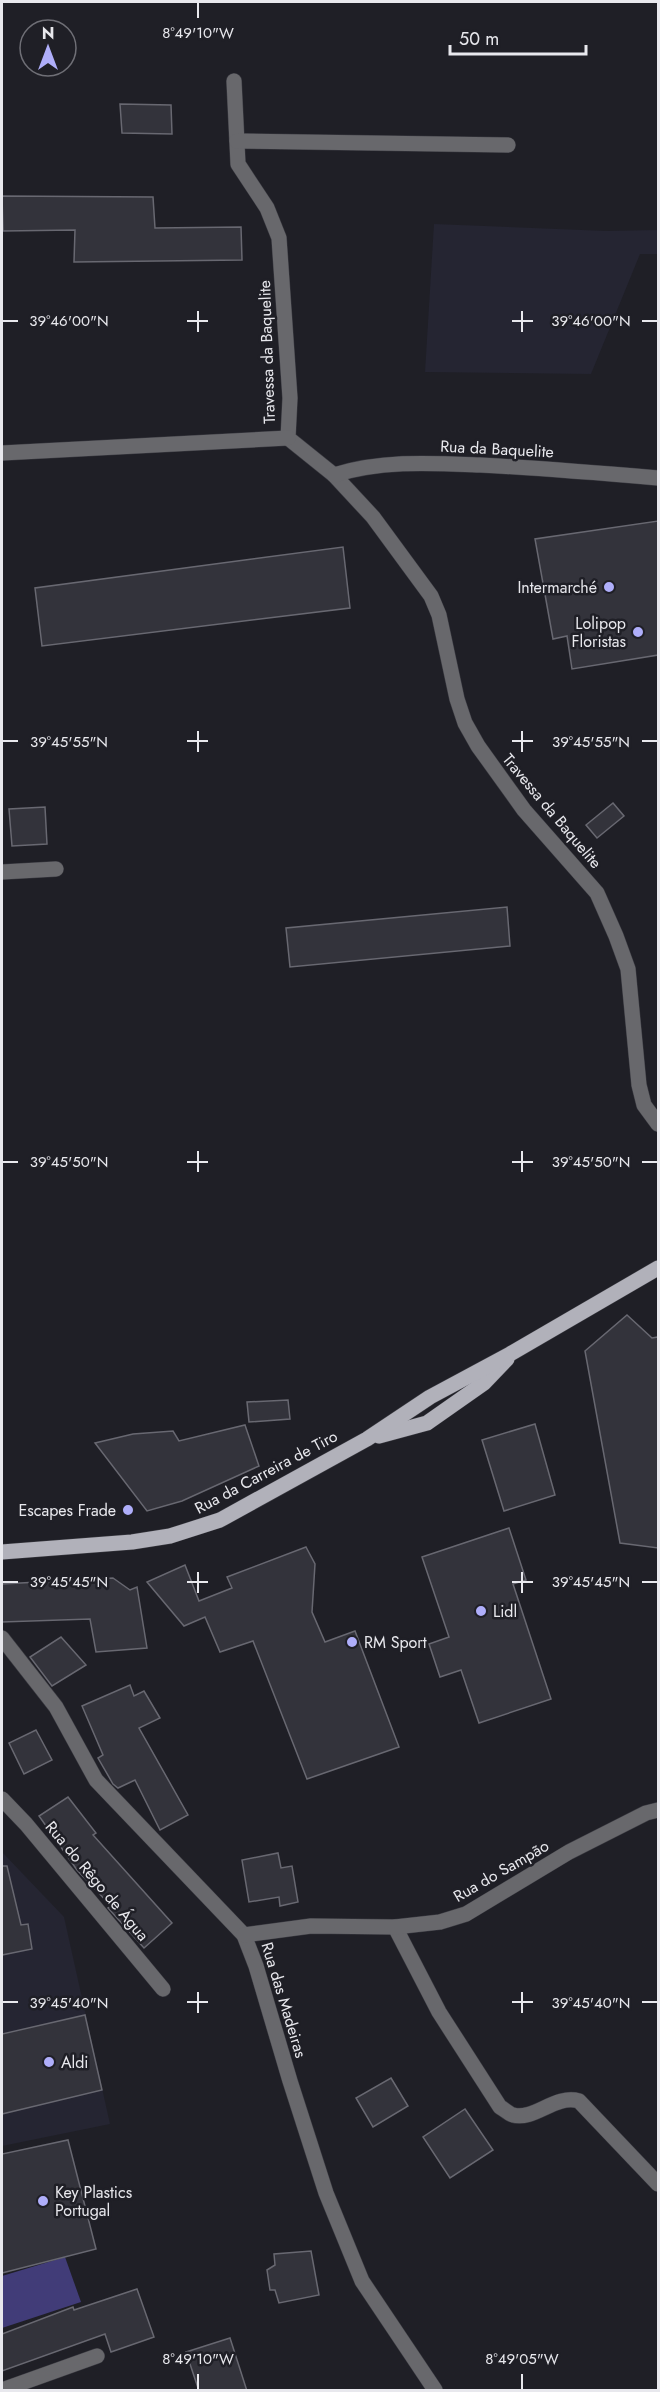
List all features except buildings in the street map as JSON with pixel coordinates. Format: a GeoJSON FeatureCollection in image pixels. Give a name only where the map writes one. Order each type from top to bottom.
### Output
{"type":"FeatureCollection","features":[{"type":"Feature","properties":{"kind":"main road","name":"Rua da Carreira de Tiro"},"geometry":{"type":"LineString","coordinates":[[2,1552],[107,1546],[155,1539],[189,1531],[220,1520],[367,1439],[430,1397],[510,1354],[658,1268]]}},
{"type":"Feature","properties":{"kind":"main road","name":"Rua da Carreira de Tiro"},"geometry":{"type":"LineString","coordinates":[[367,1439],[427,1424],[484,1383],[510,1354]]}},
{"type":"Feature","properties":{"kind":"main road"},"geometry":{"type":"LineString","coordinates":[[427,1424],[425,1413],[430,1397]]}},
{"type":"Feature","properties":{"kind":"street","name":"Travessa da Baquelite"},"geometry":{"type":"LineString","coordinates":[[234,81],[238,164],[267,208],[279,238],[290,398],[288,438],[334,475],[373,518],[431,596],[439,615],[465,723],[489,765],[524,810],[586,879],[604,907],[628,969],[639,1085],[644,1105],[658,1124]]}},
{"type":"Feature","properties":{"kind":"street"},"geometry":{"type":"LineString","coordinates":[[237,141],[508,145]]}},
{"type":"Feature","properties":{"kind":"street"},"geometry":{"type":"LineString","coordinates":[[2,453],[288,438]]}},
{"type":"Feature","properties":{"kind":"street","name":"Rua da Baquelite"},"geometry":{"type":"LineString","coordinates":[[334,475],[358,468],[416,463],[503,466],[658,478]]}},
{"type":"Feature","properties":{"kind":"street"},"geometry":{"type":"LineString","coordinates":[[2,872],[56,869]]}},
{"type":"Feature","properties":{"kind":"street","name":"Rua das Madeiras"},"geometry":{"type":"LineString","coordinates":[[2,1638],[56,1707],[96,1780],[244,1935],[256,1966],[326,2193],[362,2281],[435,2391]]}},
{"type":"Feature","properties":{"kind":"street","name":"Rua do Rêgo de Água"},"geometry":{"type":"LineString","coordinates":[[2,1799],[26,1824],[163,1989]]}},
{"type":"Feature","properties":{"kind":"street","name":"Rua do Sampão"},"geometry":{"type":"LineString","coordinates":[[244,1935],[311,1926],[395,1927],[441,1922],[466,1914],[569,1852],[646,1813],[658,1810]]}},
{"type":"Feature","properties":{"kind":"street"},"geometry":{"type":"LineString","coordinates":[[395,1927],[439,2012],[500,2107],[514,2115],[527,2114],[563,2100],[579,2101],[658,2184]]}},
{"type":"Feature","properties":{"kind":"street"},"geometry":{"type":"LineString","coordinates":[[2,2391],[97,2356]]}},
{"type":"Feature","properties":{"kind":"shaded area"},"geometry":{"type":"Polygon","coordinates":[[[434,224],[606,231],[658,230],[658,254],[640,254],[591,374],[425,372],[434,224]]]}},
{"type":"Feature","properties":{"kind":"shaded area"},"geometry":{"type":"Polygon","coordinates":[[[2,1852],[64,1917],[110,2124],[2,2146],[2,1852]]]}},
{"type":"Feature","properties":{"kind":"shaded area"},"geometry":{"type":"Polygon","coordinates":[[[65,2257],[81,2302],[2,2328],[2,2276],[65,2257]]]}},
{"type":"Feature","properties":{"kind":"place","name":"Intermarché"},"geometry":{"type":"Point","coordinates":[609,587]}},
{"type":"Feature","properties":{"kind":"place","name":"Lolipop Floristas"},"geometry":{"type":"Point","coordinates":[638,632]}},
{"type":"Feature","properties":{"kind":"place","name":"Escapes Frade"},"geometry":{"type":"Point","coordinates":[128,1510]}},
{"type":"Feature","properties":{"kind":"place","name":"Lidl"},"geometry":{"type":"Point","coordinates":[481,1611]}},
{"type":"Feature","properties":{"kind":"place","name":"RM Sport"},"geometry":{"type":"Point","coordinates":[352,1642]}},
{"type":"Feature","properties":{"kind":"place","name":"Aldi"},"geometry":{"type":"Point","coordinates":[49,2062]}},
{"type":"Feature","properties":{"kind":"place","name":"Key Plastics Portugal"},"geometry":{"type":"Point","coordinates":[43,2201]}}]}
